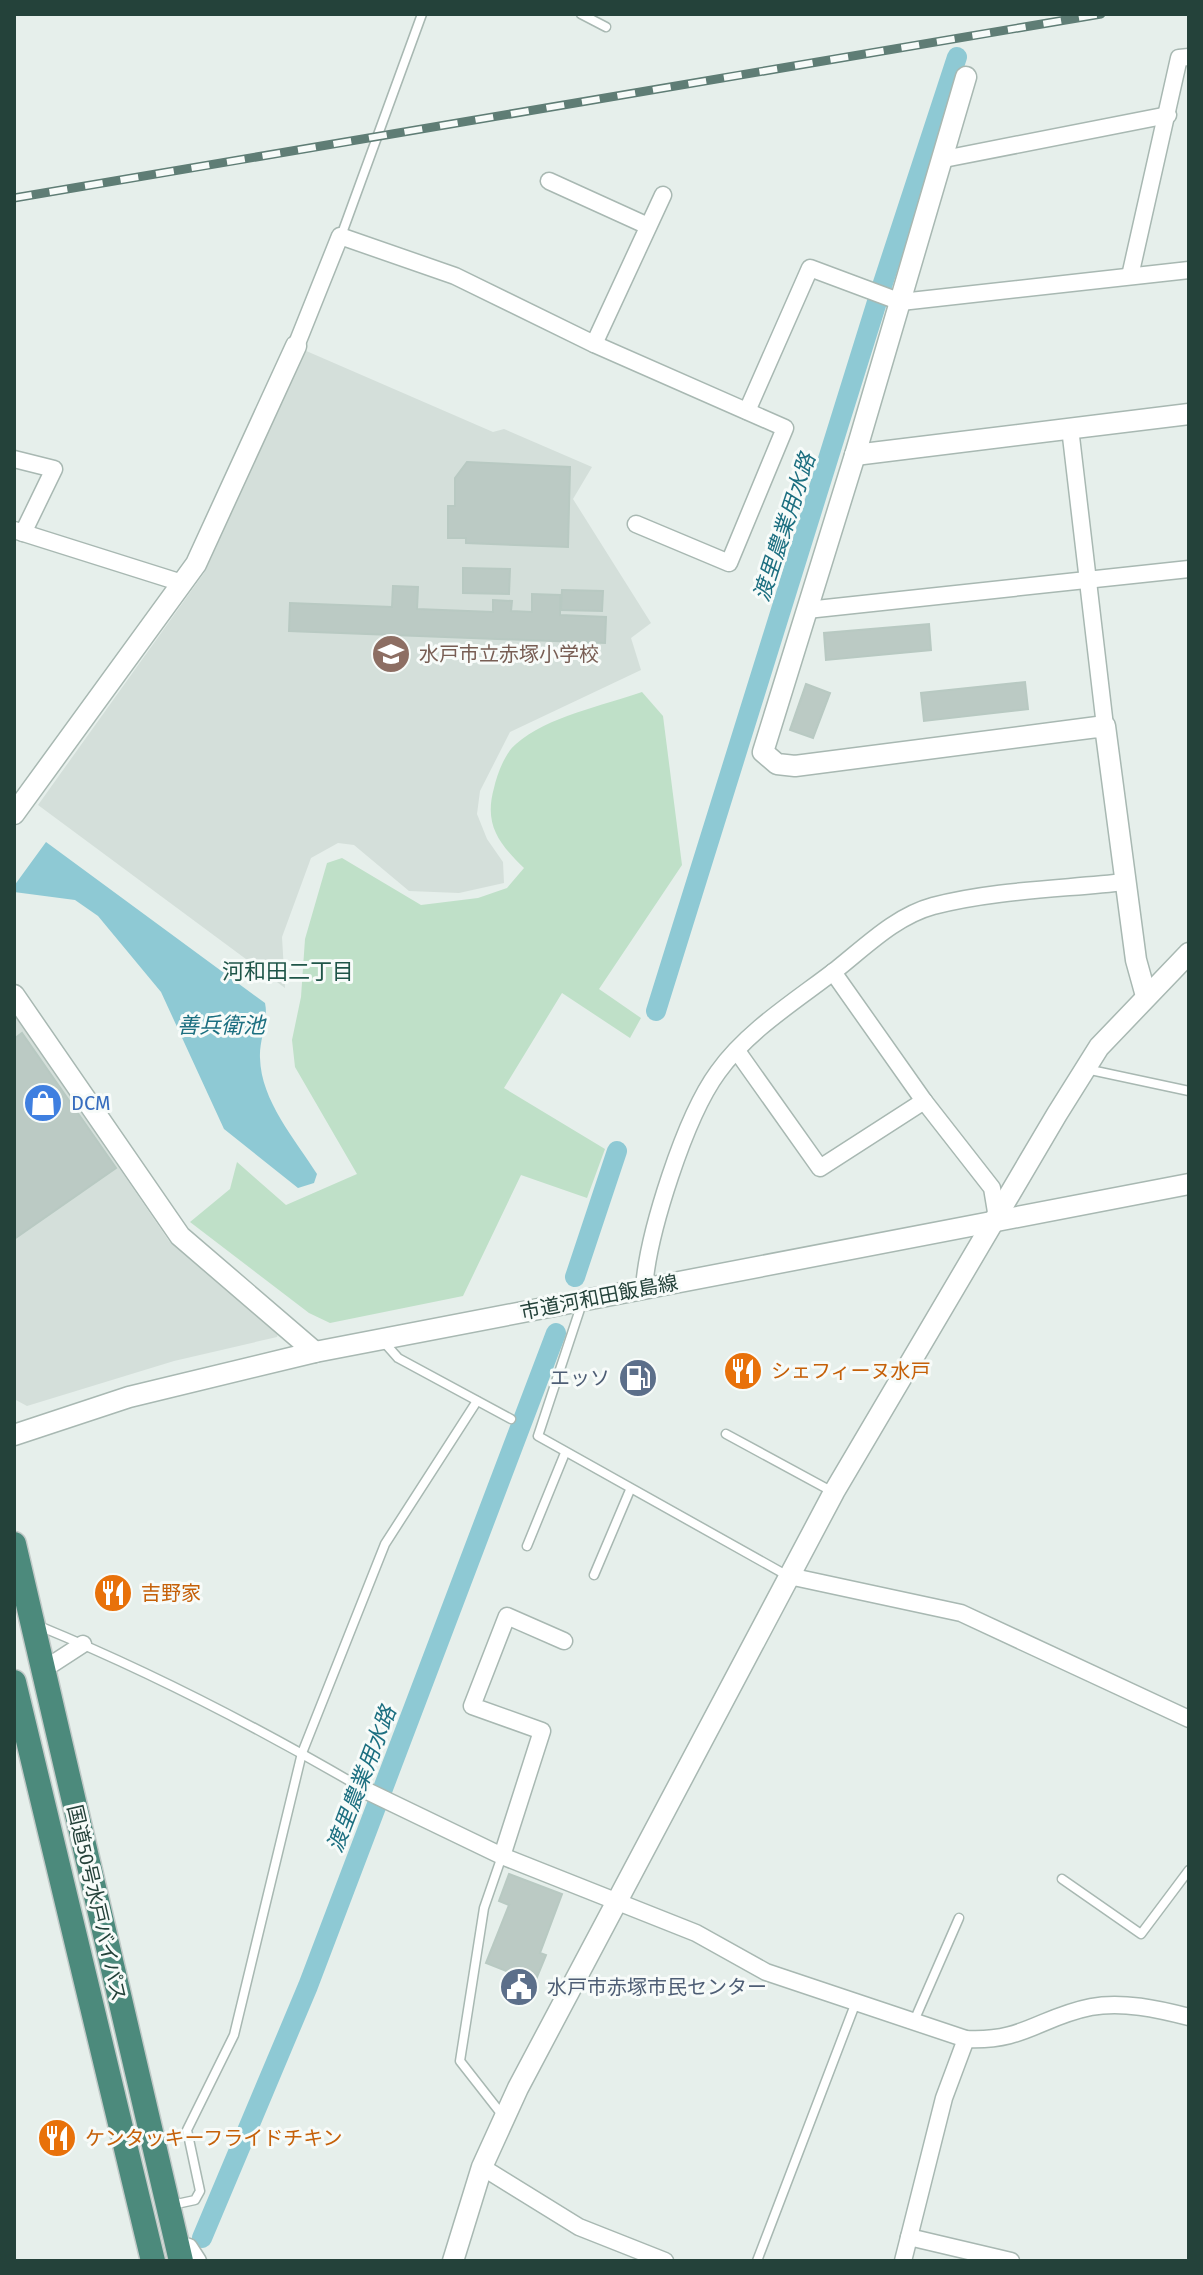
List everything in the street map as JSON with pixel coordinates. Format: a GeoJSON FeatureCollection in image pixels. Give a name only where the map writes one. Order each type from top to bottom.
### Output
{"type":"FeatureCollection","features":[{"type":"Feature","properties":{"kind":"highway","name":"国道50号水戸バイパス"},"geometry":{"type":"LineString","coordinates":[[14,1544],[27,1620],[43,1670],[179,2253]]}},
{"type":"Feature","properties":{"kind":"highway","name":"国道50号水戸バイパス"},"geometry":{"type":"LineString","coordinates":[[15,1690],[146,2255]]}},
{"type":"Feature","properties":{"kind":"street"},"geometry":{"type":"LineString","coordinates":[[1130,276],[1179,58],[1189,57]]}},
{"type":"Feature","properties":{"kind":"street"},"geometry":{"type":"LineString","coordinates":[[966,77],[855,455],[763,752],[777,764],[795,766],[1105,726]]}},
{"type":"Feature","properties":{"kind":"street"},"geometry":{"type":"LineString","coordinates":[[944,159],[1168,115]]}},
{"type":"Feature","properties":{"kind":"street"},"geometry":{"type":"LineString","coordinates":[[549,181],[648,226]]}},
{"type":"Feature","properties":{"kind":"street"},"geometry":{"type":"LineString","coordinates":[[594,344],[663,195]]}},
{"type":"Feature","properties":{"kind":"street"},"geometry":{"type":"LineString","coordinates":[[14,814],[182,583],[215,529],[296,346],[340,236],[455,276],[594,344],[785,428],[729,563],[636,524]]}},
{"type":"Feature","properties":{"kind":"street"},"geometry":{"type":"LineString","coordinates":[[747,411],[810,268],[901,302],[1189,270]]}},
{"type":"Feature","properties":{"kind":"street"},"geometry":{"type":"LineString","coordinates":[[855,455],[1189,414]]}},
{"type":"Feature","properties":{"kind":"street"},"geometry":{"type":"LineString","coordinates":[[1070,428],[1125,882],[1136,960],[1146,996]]}},
{"type":"Feature","properties":{"kind":"street"},"geometry":{"type":"LineString","coordinates":[[14,459],[54,469],[18,532],[182,583]]}},
{"type":"Feature","properties":{"kind":"street"},"geometry":{"type":"LineString","coordinates":[[807,610],[1189,569]]}},
{"type":"Feature","properties":{"kind":"street"},"geometry":{"type":"LineString","coordinates":[[644,1288],[647,1255],[699,1107],[718,1072],[737,1051],[892,925],[930,907],[972,898],[1125,882]]}},
{"type":"Feature","properties":{"kind":"street"},"geometry":{"type":"LineString","coordinates":[[453,2261],[482,2167],[504,2117],[834,1492],[1099,1047],[1189,953]]}},
{"type":"Feature","properties":{"kind":"street"},"geometry":{"type":"LineString","coordinates":[[833,972],[924,1101],[992,1188],[997,1218]]}},
{"type":"Feature","properties":{"kind":"street"},"geometry":{"type":"LineString","coordinates":[[14,995],[180,1236],[315,1352]]}},
{"type":"Feature","properties":{"kind":"street"},"geometry":{"type":"LineString","coordinates":[[737,1051],[820,1168],[924,1101]]}},
{"type":"Feature","properties":{"kind":"street","name":"市道河和田飯島線"},"geometry":{"type":"LineString","coordinates":[[14,1435],[129,1397],[315,1352],[997,1218],[1189,1184]]}},
{"type":"Feature","properties":{"kind":"street"},"geometry":{"type":"LineString","coordinates":[[789,1576],[961,1613],[1189,1719]]}},
{"type":"Feature","properties":{"kind":"street"},"geometry":{"type":"LineString","coordinates":[[502,1856],[542,1731],[472,1706],[507,1616],[564,1641]]}},
{"type":"Feature","properties":{"kind":"street"},"geometry":{"type":"LineString","coordinates":[[43,1670],[83,1644]]}},
{"type":"Feature","properties":{"kind":"street"},"geometry":{"type":"LineString","coordinates":[[365,1790],[502,1856],[696,1933],[766,1972],[966,2039],[996,2040],[1017,2035],[1092,2007],[1131,2006],[1189,2017]]}},
{"type":"Feature","properties":{"kind":"street"},"geometry":{"type":"LineString","coordinates":[[903,2261],[944,2098],[966,2039]]}},
{"type":"Feature","properties":{"kind":"street"},"geometry":{"type":"LineString","coordinates":[[482,2167],[579,2227],[665,2261]]}},
{"type":"Feature","properties":{"kind":"street"},"geometry":{"type":"LineString","coordinates":[[909,2237],[1011,2261]]}},
{"type":"Feature","properties":{"kind":"street"},"geometry":{"type":"LineString","coordinates":[[179,2253],[189,2247],[198,2261]]}},
{"type":"Feature","properties":{"kind":"lane"},"geometry":{"type":"LineString","coordinates":[[340,236],[422,14]]}},
{"type":"Feature","properties":{"kind":"lane"},"geometry":{"type":"LineString","coordinates":[[581,14],[606,27]]}},
{"type":"Feature","properties":{"kind":"lane"},"geometry":{"type":"LineString","coordinates":[[1085,1069],[1189,1091]]}},
{"type":"Feature","properties":{"kind":"lane"},"geometry":{"type":"LineString","coordinates":[[583,1300],[538,1436],[789,1576]]}},
{"type":"Feature","properties":{"kind":"lane"},"geometry":{"type":"LineString","coordinates":[[380,1339],[398,1358],[511,1419]]}},
{"type":"Feature","properties":{"kind":"lane"},"geometry":{"type":"LineString","coordinates":[[167,2206],[195,2200],[200,2191],[187,2130],[234,2035],[302,1753],[385,1544],[477,1401]]}},
{"type":"Feature","properties":{"kind":"lane"},"geometry":{"type":"LineString","coordinates":[[726,1434],[834,1492]]}},
{"type":"Feature","properties":{"kind":"lane"},"geometry":{"type":"LineString","coordinates":[[527,1546],[565,1453]]}},
{"type":"Feature","properties":{"kind":"lane"},"geometry":{"type":"LineString","coordinates":[[594,1575],[630,1490]]}},
{"type":"Feature","properties":{"kind":"lane"},"geometry":{"type":"LineString","coordinates":[[27,1620],[83,1644],[302,1753],[365,1790]]}},
{"type":"Feature","properties":{"kind":"lane"},"geometry":{"type":"LineString","coordinates":[[502,1856],[484,1908],[460,2061],[504,2117]]}},
{"type":"Feature","properties":{"kind":"lane"},"geometry":{"type":"LineString","coordinates":[[1062,1879],[1141,1934],[1189,1870]]}},
{"type":"Feature","properties":{"kind":"lane"},"geometry":{"type":"LineString","coordinates":[[914,2021],[959,1918]]}},
{"type":"Feature","properties":{"kind":"lane"},"geometry":{"type":"LineString","coordinates":[[757,2261],[856,2002]]}},
{"type":"Feature","properties":{"kind":"shaded area","name":"水戸市立赤塚小学校"},"geometry":{"type":"Polygon","coordinates":[[[304,350],[493,432],[504,429],[592,467],[573,499],[651,623],[631,638],[641,670],[510,732],[480,791],[477,814],[487,839],[503,862],[504,883],[459,893],[409,891],[354,845],[338,843],[311,858],[282,937],[285,988],[38,805],[204,573],[304,350]]]}},
{"type":"Feature","properties":{"kind":"shaded area"},"geometry":{"type":"Polygon","coordinates":[[[16,1017],[169,1241],[279,1331],[277,1337],[174,1361],[27,1406],[14,1399],[16,1017]]]}},
{"type":"Feature","properties":{"kind":"green space"},"geometry":{"type":"Polygon","coordinates":[[[642,692],[663,716],[682,865],[599,989],[641,1018],[630,1038],[562,993],[504,1088],[605,1149],[587,1198],[521,1175],[463,1296],[330,1323],[309,1313],[190,1222],[230,1189],[237,1162],[286,1205],[357,1174],[295,1067],[292,1040],[301,997],[305,939],[327,863],[342,858],[421,905],[478,898],[507,888],[524,868],[500,841],[492,823],[491,801],[495,782],[508,753],[529,734],[544,726],[642,692]]]}},
{"type":"Feature","properties":{"kind":"water","name":"善兵衛池"},"geometry":{"type":"Polygon","coordinates":[[[46,842],[265,1003],[260,1058],[266,1089],[281,1119],[317,1174],[314,1183],[298,1188],[224,1129],[161,992],[98,916],[75,900],[14,892],[14,886],[46,842]]]}},
{"type":"Feature","properties":{"kind":"building"},"geometry":{"type":"Polygon","coordinates":[[[467,462],[570,467],[568,547],[466,543],[466,538],[448,538],[448,506],[455,506],[455,478],[467,462]]]}},
{"type":"Feature","properties":{"kind":"building"},"geometry":{"type":"Polygon","coordinates":[[[463,568],[510,569],[509,594],[463,593],[463,568]]]}},
{"type":"Feature","properties":{"kind":"building"},"geometry":{"type":"Polygon","coordinates":[[[393,586],[418,587],[417,609],[493,612],[493,600],[512,601],[511,611],[532,612],[532,594],[560,595],[560,615],[606,617],[605,643],[289,631],[290,603],[392,607],[393,586]]]}},
{"type":"Feature","properties":{"kind":"building"},"geometry":{"type":"Polygon","coordinates":[[[562,590],[603,591],[602,611],[561,610],[562,590]]]}},
{"type":"Feature","properties":{"kind":"building"},"geometry":{"type":"Polygon","coordinates":[[[929,624],[931,650],[826,660],[824,633],[929,624]]]}},
{"type":"Feature","properties":{"kind":"building"},"geometry":{"type":"Polygon","coordinates":[[[1025,682],[1028,709],[924,721],[921,693],[1025,682]]]}},
{"type":"Feature","properties":{"kind":"building"},"geometry":{"type":"Polygon","coordinates":[[[806,684],[830,693],[813,738],[790,730],[806,684]]]}},
{"type":"Feature","properties":{"kind":"building","name":"DCM"},"geometry":{"type":"Polygon","coordinates":[[[22,1033],[116,1168],[14,1239],[14,1039],[22,1033]]]}},
{"type":"Feature","properties":{"kind":"building"},"geometry":{"type":"Polygon","coordinates":[[[509,1874],[562,1894],[540,1953],[546,1955],[535,1982],[486,1963],[509,1905],[499,1901],[509,1874]]]}},
{"type":"Feature","properties":{"kind":"waterway","name":"渡里農業用水路"},"geometry":{"type":"LineString","coordinates":[[656,1011],[881,289],[957,57]]}},
{"type":"Feature","properties":{"kind":"waterway","name":"渡里農業用水路"},"geometry":{"type":"LineString","coordinates":[[575,1277],[617,1151]]}},
{"type":"Feature","properties":{"kind":"waterway","name":"渡里農業用水路"},"geometry":{"type":"LineString","coordinates":[[202,2238],[308,1986],[556,1333]]}},
{"type":"Feature","properties":{"kind":"railway"},"geometry":{"type":"LineString","coordinates":[[14,198],[1101,14]]}},
{"type":"Feature","properties":{"kind":"place","name":"水戸市立赤塚小学校"},"geometry":{"type":"Point","coordinates":[391,654]}},
{"type":"Feature","properties":{"kind":"place","name":"DCM"},"geometry":{"type":"Point","coordinates":[43,1103]}},
{"type":"Feature","properties":{"kind":"place","name":"シェフィーヌ水戸"},"geometry":{"type":"Point","coordinates":[743,1371]}},
{"type":"Feature","properties":{"kind":"place","name":"エッソ"},"geometry":{"type":"Point","coordinates":[638,1378]}},
{"type":"Feature","properties":{"kind":"place","name":"吉野家"},"geometry":{"type":"Point","coordinates":[113,1593]}},
{"type":"Feature","properties":{"kind":"place","name":"水戸市赤塚市民センター"},"geometry":{"type":"Point","coordinates":[519,1987]}},
{"type":"Feature","properties":{"kind":"place","name":"ケンタッキーフライドチキン"},"geometry":{"type":"Point","coordinates":[57,2138]}},
{"type":"Feature","properties":{"kind":"district","name":"河和田二丁目"},"geometry":{"type":"Point","coordinates":[288,971]}}]}
